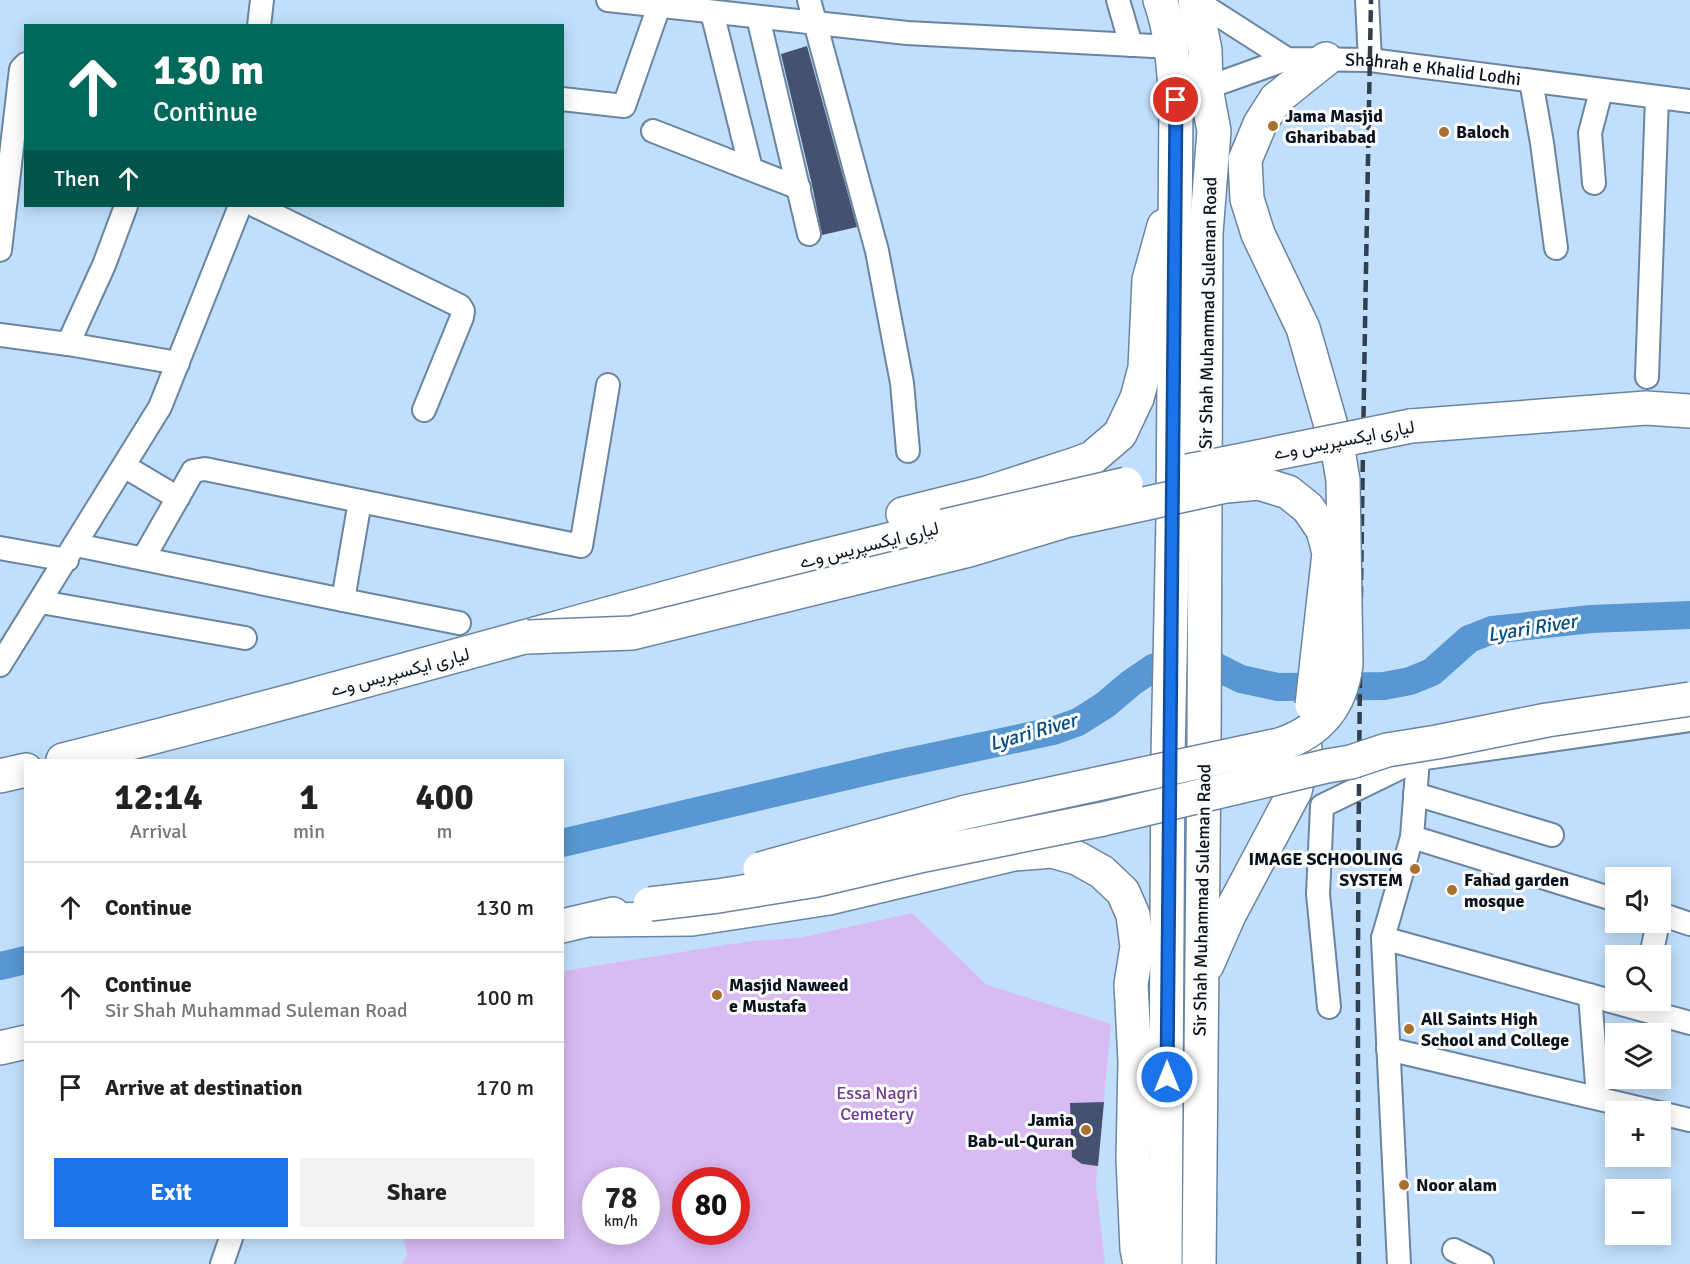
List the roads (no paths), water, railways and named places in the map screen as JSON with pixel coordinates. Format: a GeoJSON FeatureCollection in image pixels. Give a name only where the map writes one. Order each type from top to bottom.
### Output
{"type":"FeatureCollection","features":[{"type":"Feature","properties":{"kind":"highway","name":"Sir Shah Muhammad Suleman Road"},"geometry":{"type":"LineString","coordinates":[[1160,0],[1172,47],[1176,100],[1176,185],[1189,519]]}},
{"type":"Feature","properties":{"kind":"highway","name":"Sir Shah Muhammad Suleman Road"},"geometry":{"type":"LineString","coordinates":[[1189,519],[1214,131],[1206,88],[1205,50],[1195,0]]}},
{"type":"Feature","properties":{"kind":"highway"},"geometry":{"type":"LineString","coordinates":[[1172,47],[1205,50]]}},
{"type":"Feature","properties":{"kind":"highway"},"geometry":{"type":"LineString","coordinates":[[1248,199],[1245,160],[1260,124],[1276,99],[1326,59]]}},
{"type":"Feature","properties":{"kind":"highway"},"geometry":{"type":"LineString","coordinates":[[578,923],[650,904],[711,882],[966,812],[1279,745],[1298,739],[1320,723],[1339,696],[1344,683],[1346,664],[1344,521],[1338,450],[1304,328],[1258,234],[1248,199],[1214,131]]}},
{"type":"Feature","properties":{"kind":"highway"},"geometry":{"type":"LineString","coordinates":[[528,637],[723,563],[987,493],[1092,458],[1120,434],[1137,398],[1145,368],[1149,280],[1176,185]]}},
{"type":"Feature","properties":{"kind":"highway","name":"لیاری ایکسپریس وے"},"geometry":{"type":"LineString","coordinates":[[67,759],[165,735],[736,579],[1110,487],[1411,426],[1646,408],[1690,411]]}},
{"type":"Feature","properties":{"kind":"highway"},"geometry":{"type":"LineString","coordinates":[[528,637],[632,633],[969,550],[1098,514],[1226,486],[1259,483],[1288,492],[1308,508],[1323,530],[1329,553],[1312,705],[1303,761],[1295,791],[1229,915],[1201,980]]}},
{"type":"Feature","properties":{"kind":"highway"},"geometry":{"type":"LineString","coordinates":[[1166,1264],[1168,756],[1189,519]]}},
{"type":"Feature","properties":{"kind":"highway","name":"Sir Shah Muhammad Suleman Raod"},"geometry":{"type":"LineString","coordinates":[[1189,519],[1204,752],[1199,1264]]}},
{"type":"Feature","properties":{"kind":"highway"},"geometry":{"type":"LineString","coordinates":[[650,904],[817,880],[924,855],[1103,819],[1351,762],[1387,750],[1592,712],[1690,699]]}},
{"type":"Feature","properties":{"kind":"highway"},"geometry":{"type":"LineString","coordinates":[[0,776],[24,770]]}},
{"type":"Feature","properties":{"kind":"highway"},"geometry":{"type":"LineString","coordinates":[[578,923],[692,919],[829,898],[1014,854],[1052,851],[1077,858],[1102,872],[1123,892],[1133,915],[1137,947],[1131,984],[1135,1061],[1133,1159],[1137,1249],[1140,1264]]}},
{"type":"Feature","properties":{"kind":"street"},"geometry":{"type":"LineString","coordinates":[[259,24],[262,0]]}},
{"type":"Feature","properties":{"kind":"street"},"geometry":{"type":"LineString","coordinates":[[608,0],[907,33],[1172,47]]}},
{"type":"Feature","properties":{"kind":"street"},"geometry":{"type":"LineString","coordinates":[[809,0],[877,251],[902,383],[908,451]]}},
{"type":"Feature","properties":{"kind":"street"},"geometry":{"type":"LineString","coordinates":[[1118,0],[1131,45]]}},
{"type":"Feature","properties":{"kind":"street"},"geometry":{"type":"LineString","coordinates":[[1195,0],[1287,59]]}},
{"type":"Feature","properties":{"kind":"street"},"geometry":{"type":"LineString","coordinates":[[1366,0],[1370,60]]}},
{"type":"Feature","properties":{"kind":"street"},"geometry":{"type":"LineString","coordinates":[[564,99],[624,106],[659,6]]}},
{"type":"Feature","properties":{"kind":"street"},"geometry":{"type":"LineString","coordinates":[[712,12],[751,169]]}},
{"type":"Feature","properties":{"kind":"street"},"geometry":{"type":"LineString","coordinates":[[758,17],[809,234]]}},
{"type":"Feature","properties":{"kind":"street"},"geometry":{"type":"LineString","coordinates":[[1206,88],[1287,59]]}},
{"type":"Feature","properties":{"kind":"street","name":"Shahrah e Khalid Lodhi"},"geometry":{"type":"LineString","coordinates":[[1287,59],[1370,60],[1690,102]]}},
{"type":"Feature","properties":{"kind":"street"},"geometry":{"type":"LineString","coordinates":[[0,250],[4,176],[19,138],[21,69],[24,66]]}},
{"type":"Feature","properties":{"kind":"street"},"geometry":{"type":"LineString","coordinates":[[1531,81],[1556,248]]}},
{"type":"Feature","properties":{"kind":"street"},"geometry":{"type":"LineString","coordinates":[[1594,183],[1590,133],[1601,91]]}},
{"type":"Feature","properties":{"kind":"street"},"geometry":{"type":"LineString","coordinates":[[1647,377],[1658,98]]}},
{"type":"Feature","properties":{"kind":"street"},"geometry":{"type":"LineString","coordinates":[[653,131],[799,188]]}},
{"type":"Feature","properties":{"kind":"street"},"geometry":{"type":"LineString","coordinates":[[68,344],[104,265],[126,207]]}},
{"type":"Feature","properties":{"kind":"street"},"geometry":{"type":"LineString","coordinates":[[0,665],[160,407],[240,207]]}},
{"type":"Feature","properties":{"kind":"street"},"geometry":{"type":"LineString","coordinates":[[258,207],[460,306],[463,311],[462,317],[424,410]]}},
{"type":"Feature","properties":{"kind":"street"},"geometry":{"type":"LineString","coordinates":[[0,335],[178,363]]}},
{"type":"Feature","properties":{"kind":"street"},"geometry":{"type":"LineString","coordinates":[[143,559],[193,471],[205,469],[580,546],[608,385]]}},
{"type":"Feature","properties":{"kind":"street"},"geometry":{"type":"LineString","coordinates":[[124,466],[178,498]]}},
{"type":"Feature","properties":{"kind":"street"},"geometry":{"type":"LineString","coordinates":[[343,600],[360,501]]}},
{"type":"Feature","properties":{"kind":"street"},"geometry":{"type":"LineString","coordinates":[[0,548],[143,559],[459,623]]}},
{"type":"Feature","properties":{"kind":"street"},"geometry":{"type":"LineString","coordinates":[[41,602],[245,638]]}},
{"type":"Feature","properties":{"kind":"street"},"geometry":{"type":"LineString","coordinates":[[1329,1007],[1318,894],[1322,806],[1418,759],[1690,720]]}},
{"type":"Feature","properties":{"kind":"street"},"geometry":{"type":"LineString","coordinates":[[1400,1264],[1383,938],[1412,837],[1418,759]]}},
{"type":"Feature","properties":{"kind":"street"},"geometry":{"type":"LineString","coordinates":[[1415,794],[1551,835]]}},
{"type":"Feature","properties":{"kind":"street"},"geometry":{"type":"LineString","coordinates":[[1412,837],[1605,897]]}},
{"type":"Feature","properties":{"kind":"street"},"geometry":{"type":"LineString","coordinates":[[1671,918],[1690,924]]}},
{"type":"Feature","properties":{"kind":"street"},"geometry":{"type":"LineString","coordinates":[[1383,938],[1605,998]]}},
{"type":"Feature","properties":{"kind":"street"},"geometry":{"type":"LineString","coordinates":[[1590,995],[1598,1097]]}},
{"type":"Feature","properties":{"kind":"street"},"geometry":{"type":"LineString","coordinates":[[1657,1011],[1690,1023]]}},
{"type":"Feature","properties":{"kind":"street"},"geometry":{"type":"LineString","coordinates":[[1388,1049],[1613,1101]]}},
{"type":"Feature","properties":{"kind":"street"},"geometry":{"type":"LineString","coordinates":[[1671,1116],[1690,1120]]}},
{"type":"Feature","properties":{"kind":"street"},"geometry":{"type":"LineString","coordinates":[[222,1264],[231,1239]]}},
{"type":"Feature","properties":{"kind":"street"},"geometry":{"type":"LineString","coordinates":[[1454,1250],[1482,1264]]}},
{"type":"Feature","properties":{"kind":"waterway","name":"Lyari River"},"geometry":{"type":"LineString","coordinates":[[564,843],[889,766],[1053,731],[1078,722],[1105,705],[1153,668],[1179,660],[1209,663],[1241,679],[1278,687],[1384,686],[1410,681],[1432,672],[1469,639],[1492,630],[1591,619],[1690,615]]}},
{"type":"Feature","properties":{"kind":"waterway","name":"Lyari River"},"geometry":{"type":"LineString","coordinates":[[0,966],[24,960]]}},
{"type":"Feature","properties":{"kind":"railway"},"geometry":{"type":"LineString","coordinates":[[1359,1264],[1359,790],[1371,0]]}},
{"type":"Feature","properties":{"kind":"place","name":"Jama Masjid Gharibabad"},"geometry":{"type":"Point","coordinates":[1273,126]}},
{"type":"Feature","properties":{"kind":"place","name":"Baloch"},"geometry":{"type":"Point","coordinates":[1444,132]}},
{"type":"Feature","properties":{"kind":"place","name":"IMAGE SCHOOLING SYSTEM"},"geometry":{"type":"Point","coordinates":[1415,869]}},
{"type":"Feature","properties":{"kind":"place","name":"Fahad garden mosque"},"geometry":{"type":"Point","coordinates":[1452,890]}},
{"type":"Feature","properties":{"kind":"place","name":"Masjid Naweed e Mustafa"},"geometry":{"type":"Point","coordinates":[717,995]}},
{"type":"Feature","properties":{"kind":"place","name":"All Saints High School and College"},"geometry":{"type":"Point","coordinates":[1409,1029]}},
{"type":"Feature","properties":{"kind":"place","name":"Jamia Bab-ul-Quran"},"geometry":{"type":"Point","coordinates":[1086,1130]}},
{"type":"Feature","properties":{"kind":"place","name":"Noor alam"},"geometry":{"type":"Point","coordinates":[1404,1185]}},
{"type":"Feature","properties":{"kind":"park label","name":"Essa Nagri Cemetery"},"geometry":{"type":"Point","coordinates":[877,1103]}}]}
